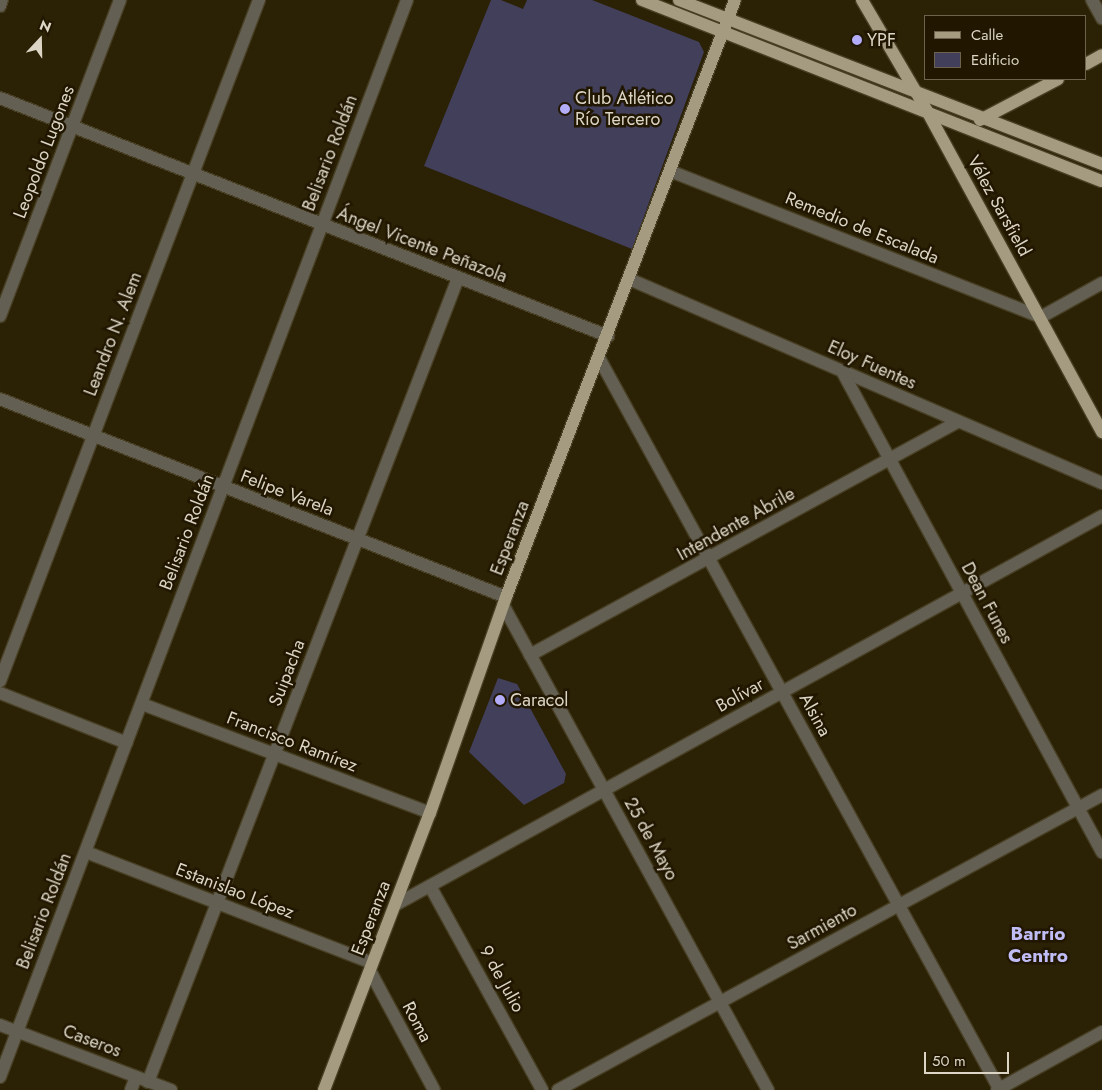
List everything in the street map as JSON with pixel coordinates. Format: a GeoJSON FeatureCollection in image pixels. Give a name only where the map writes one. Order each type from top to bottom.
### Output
{"type":"FeatureCollection","features":[{"type":"Feature","properties":{"kind":"main road"},"geometry":{"type":"LineString","coordinates":[[642,0],[1102,181]]}},
{"type":"Feature","properties":{"kind":"main road"},"geometry":{"type":"LineString","coordinates":[[679,0],[1102,164]]}},
{"type":"Feature","properties":{"kind":"main road","name":"Esperanza"},"geometry":{"type":"LineString","coordinates":[[324,1090],[430,813],[504,601],[608,336],[734,0]]}},
{"type":"Feature","properties":{"kind":"main road","name":"Vélez Sarsfield"},"geometry":{"type":"LineString","coordinates":[[862,0],[928,111],[1102,432]]}},
{"type":"Feature","properties":{"kind":"main road"},"geometry":{"type":"LineString","coordinates":[[1087,63],[1102,55]]}},
{"type":"Feature","properties":{"kind":"main road"},"geometry":{"type":"LineString","coordinates":[[967,127],[1056,80]]}},
{"type":"Feature","properties":{"kind":"street"},"geometry":{"type":"LineString","coordinates":[[0,6],[2,0]]}},
{"type":"Feature","properties":{"kind":"street","name":"Leopoldo Lugones"},"geometry":{"type":"LineString","coordinates":[[0,316],[120,0]]}},
{"type":"Feature","properties":{"kind":"street","name":"Leandro N. Alem"},"geometry":{"type":"LineString","coordinates":[[0,682],[260,0]]}},
{"type":"Feature","properties":{"kind":"street","name":"Belisario Roldán"},"geometry":{"type":"LineString","coordinates":[[0,1077],[407,0]]}},
{"type":"Feature","properties":{"kind":"street"},"geometry":{"type":"LineString","coordinates":[[1092,0],[1102,18]]}},
{"type":"Feature","properties":{"kind":"street","name":"Ángel Vicente Peñazola"},"geometry":{"type":"LineString","coordinates":[[0,98],[608,336]]}},
{"type":"Feature","properties":{"kind":"street","name":"Remedio de Escalada"},"geometry":{"type":"LineString","coordinates":[[670,171],[1041,317]]}},
{"type":"Feature","properties":{"kind":"street","name":"Suipacha"},"geometry":{"type":"LineString","coordinates":[[148,1082],[458,278]]}},
{"type":"Feature","properties":{"kind":"street","name":"Eloy Fuentes"},"geometry":{"type":"LineString","coordinates":[[629,279],[1102,483]]}},
{"type":"Feature","properties":{"kind":"street"},"geometry":{"type":"LineString","coordinates":[[1041,317],[1102,283]]}},
{"type":"Feature","properties":{"kind":"street","name":"Alsina"},"geometry":{"type":"LineString","coordinates":[[599,358],[999,1090]]}},
{"type":"Feature","properties":{"kind":"street","name":"Dean Funes"},"geometry":{"type":"LineString","coordinates":[[842,371],[1102,852]]}},
{"type":"Feature","properties":{"kind":"street","name":"Felipe Varela"},"geometry":{"type":"LineString","coordinates":[[0,399],[357,539],[504,601]]}},
{"type":"Feature","properties":{"kind":"street","name":"Intendente Abrile"},"geometry":{"type":"LineString","coordinates":[[530,655],[957,422]]}},
{"type":"Feature","properties":{"kind":"street","name":"Bolívar"},"geometry":{"type":"LineString","coordinates":[[395,905],[1102,516]]}},
{"type":"Feature","properties":{"kind":"street","name":"25 de Mayo"},"geometry":{"type":"LineString","coordinates":[[504,601],[530,655],[768,1090]]}},
{"type":"Feature","properties":{"kind":"street"},"geometry":{"type":"LineString","coordinates":[[0,693],[127,742]]}},
{"type":"Feature","properties":{"kind":"street","name":"Francisco Ramírez"},"geometry":{"type":"LineString","coordinates":[[142,704],[430,813]]}},
{"type":"Feature","properties":{"kind":"street","name":"Sarmiento"},"geometry":{"type":"LineString","coordinates":[[558,1090],[1102,794]]}},
{"type":"Feature","properties":{"kind":"street","name":"Estanislao López"},"geometry":{"type":"LineString","coordinates":[[86,852],[217,903],[371,967]]}},
{"type":"Feature","properties":{"kind":"street","name":"9 de Julio"},"geometry":{"type":"LineString","coordinates":[[430,886],[542,1090]]}},
{"type":"Feature","properties":{"kind":"street","name":"Roma"},"geometry":{"type":"LineString","coordinates":[[371,967],[434,1090]]}},
{"type":"Feature","properties":{"kind":"street","name":"Caseros"},"geometry":{"type":"LineString","coordinates":[[0,1025],[170,1090]]}},
{"type":"Feature","properties":{"kind":"street"},"geometry":{"type":"LineString","coordinates":[[999,1090],[1102,1032]]}},
{"type":"Feature","properties":{"kind":"street"},"geometry":{"type":"LineString","coordinates":[[131,1090],[136,1077]]}},
{"type":"Feature","properties":{"kind":"building","name":"Club Atlético Río Tercero"},"geometry":{"type":"Polygon","coordinates":[[[491,0],[501,0],[523,9],[527,0],[592,0],[699,42],[704,52],[632,249],[424,166],[491,0]]]}},
{"type":"Feature","properties":{"kind":"building"},"geometry":{"type":"Polygon","coordinates":[[[498,678],[517,684],[566,774],[564,783],[524,805],[469,752],[498,678]]]}},
{"type":"Feature","properties":{"kind":"place","name":"YPF"},"geometry":{"type":"Point","coordinates":[857,40]}},
{"type":"Feature","properties":{"kind":"place","name":"Club Atlético Río Tercero"},"geometry":{"type":"Point","coordinates":[565,109]}},
{"type":"Feature","properties":{"kind":"place","name":"Caracol"},"geometry":{"type":"Point","coordinates":[500,700]}},
{"type":"Feature","properties":{"kind":"district","name":"Barrio Centro"},"geometry":{"type":"Point","coordinates":[1038,945]}}]}
